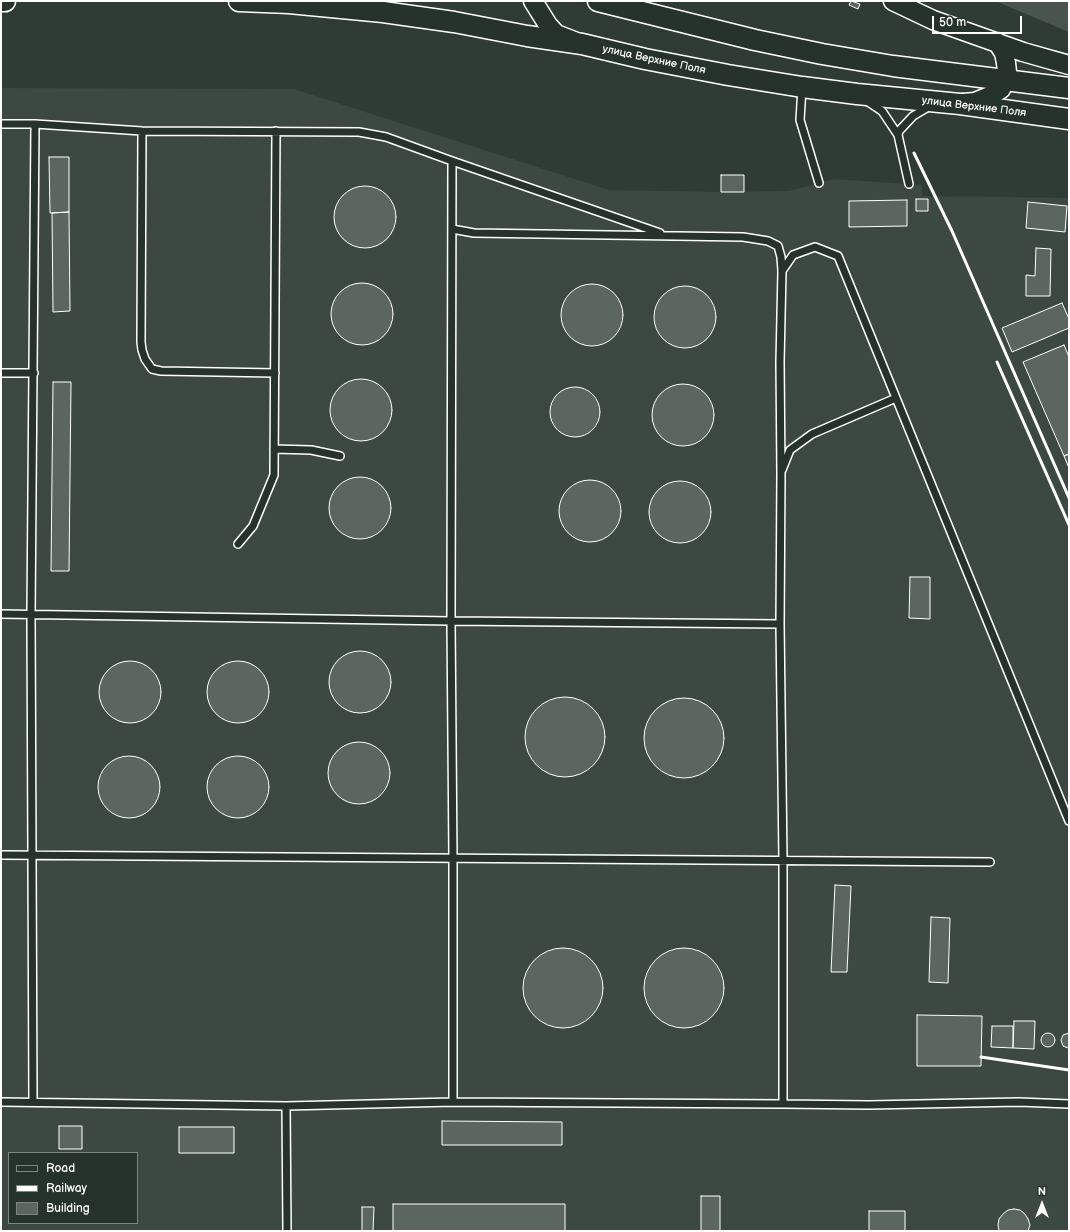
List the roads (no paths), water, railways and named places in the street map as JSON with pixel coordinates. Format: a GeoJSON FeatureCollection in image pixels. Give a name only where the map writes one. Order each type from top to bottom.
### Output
{"type":"FeatureCollection","features":[{"type":"Feature","properties":{"kind":"main road","name":"улица Верхние Поля"},"geometry":{"type":"LineString","coordinates":[[239,1],[289,3],[383,12],[454,22],[527,36],[582,44],[645,60],[802,87],[950,103],[1069,119]]}},
{"type":"Feature","properties":{"kind":"main road"},"geometry":{"type":"LineString","coordinates":[[598,1],[756,40],[822,54],[893,66],[1069,88]]}},
{"type":"Feature","properties":{"kind":"street"},"geometry":{"type":"LineString","coordinates":[[533,1],[548,25],[556,34],[582,44]]}},
{"type":"Feature","properties":{"kind":"street"},"geometry":{"type":"LineString","coordinates":[[893,1],[933,20],[1023,52],[1069,65]]}},
{"type":"Feature","properties":{"kind":"street"},"geometry":{"type":"LineString","coordinates":[[950,103],[975,102],[992,95],[1000,89],[1007,72],[1004,53],[997,42]]}},
{"type":"Feature","properties":{"kind":"lane"},"geometry":{"type":"LineString","coordinates":[[802,87],[800,120],[819,183]]}},
{"type":"Feature","properties":{"kind":"lane"},"geometry":{"type":"LineString","coordinates":[[857,94],[882,111],[898,135],[909,184]]}},
{"type":"Feature","properties":{"kind":"lane"},"geometry":{"type":"LineString","coordinates":[[898,135],[899,131],[913,116],[934,104],[950,103]]}},
{"type":"Feature","properties":{"kind":"lane"},"geometry":{"type":"LineString","coordinates":[[1,124],[35,124],[142,131],[360,132],[386,137],[452,162],[666,235]]}},
{"type":"Feature","properties":{"kind":"lane"},"geometry":{"type":"LineString","coordinates":[[33,1102],[31,614],[35,124]]}},
{"type":"Feature","properties":{"kind":"lane"},"geometry":{"type":"LineString","coordinates":[[142,131],[141,342],[145,359],[152,369],[161,372],[275,373]]}},
{"type":"Feature","properties":{"kind":"lane"},"geometry":{"type":"LineString","coordinates":[[238,544],[253,526],[274,475],[276,131]]}},
{"type":"Feature","properties":{"kind":"lane"},"geometry":{"type":"LineString","coordinates":[[452,162],[451,621],[453,1102]]}},
{"type":"Feature","properties":{"kind":"lane"},"geometry":{"type":"LineString","coordinates":[[452,229],[474,233],[743,237],[768,241],[778,246],[781,257],[782,271],[780,362],[780,624],[783,860],[783,1104]]}},
{"type":"Feature","properties":{"kind":"lane"},"geometry":{"type":"LineString","coordinates":[[782,271],[793,255],[815,247],[838,256],[1069,821]]}},
{"type":"Feature","properties":{"kind":"lane"},"geometry":{"type":"LineString","coordinates":[[1,373],[34,373]]}},
{"type":"Feature","properties":{"kind":"lane"},"geometry":{"type":"LineString","coordinates":[[781,474],[790,450],[812,434],[896,398]]}},
{"type":"Feature","properties":{"kind":"lane"},"geometry":{"type":"LineString","coordinates":[[274,449],[311,450],[340,456]]}},
{"type":"Feature","properties":{"kind":"lane"},"geometry":{"type":"LineString","coordinates":[[1,614],[451,621],[780,624]]}},
{"type":"Feature","properties":{"kind":"lane"},"geometry":{"type":"LineString","coordinates":[[1,855],[990,862]]}},
{"type":"Feature","properties":{"kind":"lane"},"geometry":{"type":"LineString","coordinates":[[1,1102],[286,1106],[453,1102],[783,1104],[1019,1102],[1069,1104]]}},
{"type":"Feature","properties":{"kind":"lane"},"geometry":{"type":"LineString","coordinates":[[286,1106],[287,1231]]}},
{"type":"Feature","properties":{"kind":"railway"},"geometry":{"type":"LineString","coordinates":[[914,153],[952,231],[1069,498]]}},
{"type":"Feature","properties":{"kind":"railway"},"geometry":{"type":"LineString","coordinates":[[997,362],[1069,525]]}},
{"type":"Feature","properties":{"kind":"railway"},"geometry":{"type":"LineString","coordinates":[[981,1057],[1069,1070]]}}]}
